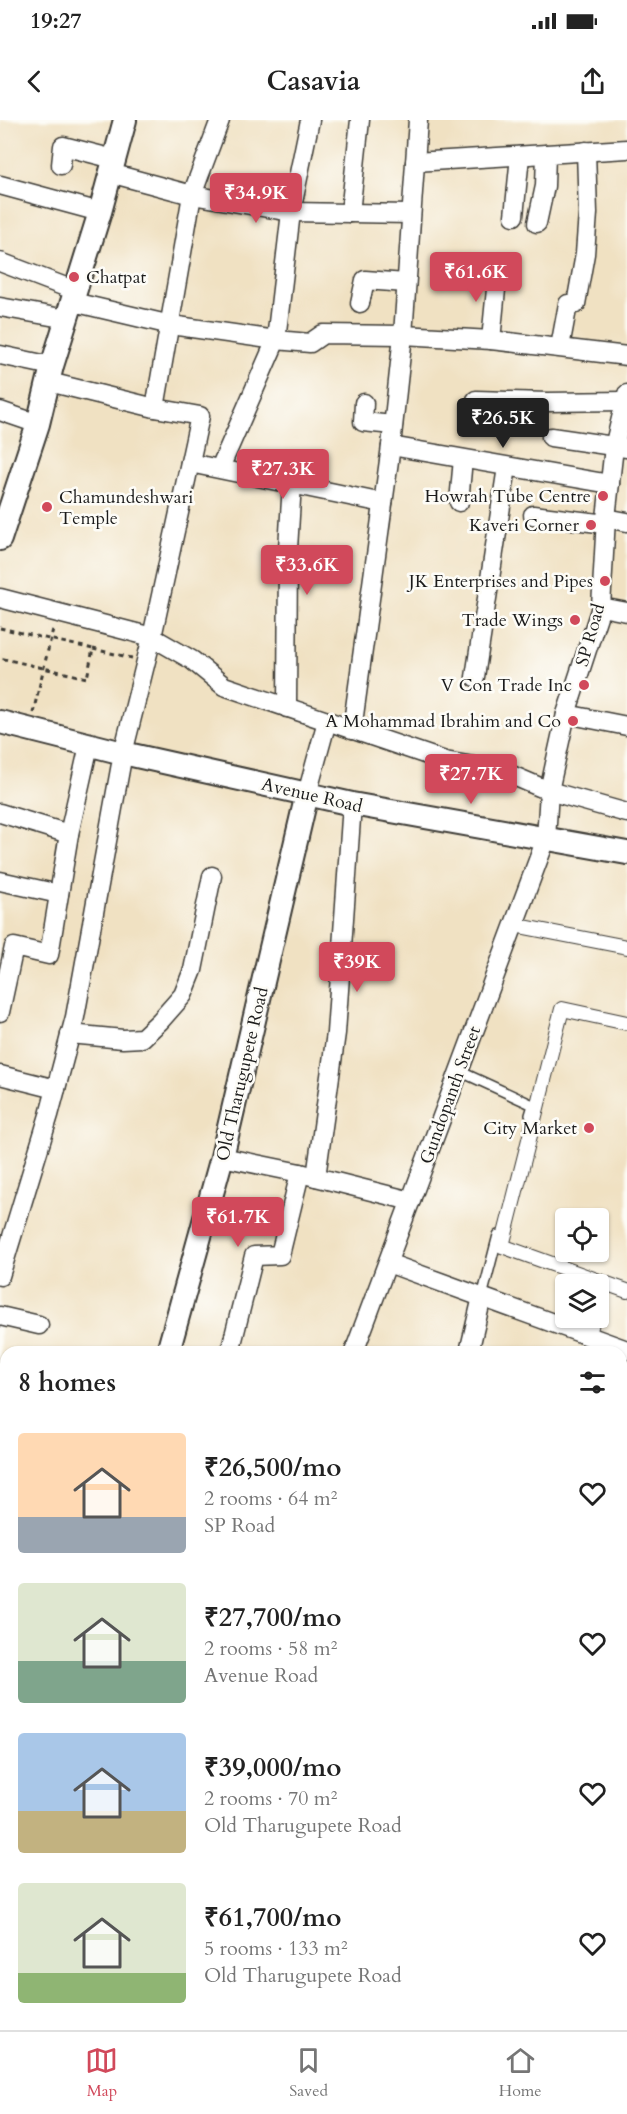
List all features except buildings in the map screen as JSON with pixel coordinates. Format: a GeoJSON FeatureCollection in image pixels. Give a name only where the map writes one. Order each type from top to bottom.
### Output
{"type":"FeatureCollection","features":[{"type":"Feature","properties":{"kind":"street"},"geometry":{"type":"LineString","coordinates":[[0,538],[7,498],[38,424],[50,374],[100,212],[125,120]]}},
{"type":"Feature","properties":{"kind":"street"},"geometry":{"type":"LineString","coordinates":[[156,408],[192,195],[220,120]]}},
{"type":"Feature","properties":{"kind":"street"},"geometry":{"type":"LineString","coordinates":[[220,468],[276,340],[291,212],[310,120]]}},
{"type":"Feature","properties":{"kind":"street"},"geometry":{"type":"LineString","coordinates":[[350,213],[360,120]]}},
{"type":"Feature","properties":{"kind":"street"},"geometry":{"type":"LineString","coordinates":[[352,730],[391,446],[403,335],[418,120]]}},
{"type":"Feature","properties":{"kind":"street"},"geometry":{"type":"LineString","coordinates":[[61,165],[63,146],[192,195],[291,212],[410,214]]}},
{"type":"Feature","properties":{"kind":"street"},"geometry":{"type":"LineString","coordinates":[[415,162],[627,149]]}},
{"type":"Feature","properties":{"kind":"street"},"geometry":{"type":"LineString","coordinates":[[561,347],[568,304],[576,304],[585,254],[588,213],[586,151]]}},
{"type":"Feature","properties":{"kind":"street"},"geometry":{"type":"LineString","coordinates":[[537,223],[545,186],[546,154]]}},
{"type":"Feature","properties":{"kind":"street"},"geometry":{"type":"LineString","coordinates":[[514,216],[520,156]]}},
{"type":"Feature","properties":{"kind":"street"},"geometry":{"type":"LineString","coordinates":[[0,185],[100,212]]}},
{"type":"Feature","properties":{"kind":"street"},"geometry":{"type":"LineString","coordinates":[[517,185],[545,186]]}},
{"type":"Feature","properties":{"kind":"street"},"geometry":{"type":"LineString","coordinates":[[0,262],[72,304]]}},
{"type":"Feature","properties":{"kind":"street"},"geometry":{"type":"LineString","coordinates":[[491,340],[498,269]]}},
{"type":"Feature","properties":{"kind":"street"},"geometry":{"type":"LineString","coordinates":[[360,303],[365,280],[406,283]]}},
{"type":"Feature","properties":{"kind":"street"},"geometry":{"type":"LineString","coordinates":[[0,307],[72,304],[171,325],[310,343],[324,334],[403,335],[491,340],[627,356]]}},
{"type":"Feature","properties":{"kind":"street"},"geometry":{"type":"LineString","coordinates":[[0,355],[50,374],[156,408],[201,416],[152,637],[123,753],[70,1034],[56,1089],[0,1276]]}},
{"type":"Feature","properties":{"kind":"street"},"geometry":{"type":"LineString","coordinates":[[476,400],[548,402],[626,398]]}},
{"type":"Feature","properties":{"kind":"street","name":"SP Road"},"geometry":{"type":"LineString","coordinates":[[546,839],[549,791],[566,714],[601,607],[610,484],[621,447],[626,398]]}},
{"type":"Feature","properties":{"kind":"street"},"geometry":{"type":"LineString","coordinates":[[364,403],[363,422],[393,426]]}},
{"type":"Feature","properties":{"kind":"street"},"geometry":{"type":"LineString","coordinates":[[0,411],[38,424]]}},
{"type":"Feature","properties":{"kind":"street"},"geometry":{"type":"LineString","coordinates":[[550,437],[621,447]]}},
{"type":"Feature","properties":{"kind":"street"},"geometry":{"type":"LineString","coordinates":[[391,446],[507,468],[610,484]]}},
{"type":"Feature","properties":{"kind":"street"},"geometry":{"type":"LineString","coordinates":[[459,502],[463,459]]}},
{"type":"Feature","properties":{"kind":"street"},"geometry":{"type":"LineString","coordinates":[[190,463],[383,503]]}},
{"type":"Feature","properties":{"kind":"street"},"geometry":{"type":"LineString","coordinates":[[475,677],[507,468]]}},
{"type":"Feature","properties":{"kind":"street"},"geometry":{"type":"LineString","coordinates":[[287,708],[288,549],[292,483]]}},
{"type":"Feature","properties":{"kind":"street"},"geometry":{"type":"LineString","coordinates":[[533,515],[627,522]]}},
{"type":"Feature","properties":{"kind":"street"},"geometry":{"type":"LineString","coordinates":[[0,598],[152,637],[192,660],[224,686],[445,761],[502,771],[549,791],[627,813]]}},
{"type":"Feature","properties":{"kind":"street"},"geometry":{"type":"LineString","coordinates":[[601,607],[627,612]]}},
{"type":"Feature","properties":{"kind":"street"},"geometry":{"type":"LineString","coordinates":[[566,714],[627,726]]}},
{"type":"Feature","properties":{"kind":"street"},"geometry":{"type":"LineString","coordinates":[[307,794],[327,721]]}},
{"type":"Feature","properties":{"kind":"street","name":"Avenue Road"},"geometry":{"type":"LineString","coordinates":[[0,722],[88,745],[352,804],[627,852]]}},
{"type":"Feature","properties":{"kind":"street"},"geometry":{"type":"LineString","coordinates":[[0,1012],[7,945],[48,955],[69,834],[88,745]]}},
{"type":"Feature","properties":{"kind":"street","name":"Old Tharugupete Road"},"geometry":{"type":"LineString","coordinates":[[170,1346],[222,1157],[307,794]]}},
{"type":"Feature","properties":{"kind":"street"},"geometry":{"type":"LineString","coordinates":[[232,1346],[254,1256],[280,1255],[308,1175],[336,1034],[352,804]]}},
{"type":"Feature","properties":{"kind":"street"},"geometry":{"type":"LineString","coordinates":[[0,813],[69,834]]}},
{"type":"Feature","properties":{"kind":"street","name":"Gundopanth Street"},"geometry":{"type":"LineString","coordinates":[[356,1346],[546,839]]}},
{"type":"Feature","properties":{"kind":"street"},"geometry":{"type":"LineString","coordinates":[[70,1034],[123,1039],[142,1038],[160,1021],[183,995],[193,970],[212,876]]}},
{"type":"Feature","properties":{"kind":"street"},"geometry":{"type":"LineString","coordinates":[[0,881],[59,894]]}},
{"type":"Feature","properties":{"kind":"street"},"geometry":{"type":"LineString","coordinates":[[514,925],[627,947]]}},
{"type":"Feature","properties":{"kind":"street"},"geometry":{"type":"LineString","coordinates":[[565,1274],[501,1246],[562,1009],[627,1023]]}},
{"type":"Feature","properties":{"kind":"street"},"geometry":{"type":"LineString","coordinates":[[0,1075],[56,1089]]}},
{"type":"Feature","properties":{"kind":"street"},"geometry":{"type":"LineString","coordinates":[[222,1157],[308,1175],[411,1201]]}},
{"type":"Feature","properties":{"kind":"street"},"geometry":{"type":"LineString","coordinates":[[388,1263],[616,1346]]}},
{"type":"Feature","properties":{"kind":"street"},"geometry":{"type":"LineString","coordinates":[[609,1290],[627,1291]]}},
{"type":"Feature","properties":{"kind":"street"},"geometry":{"type":"LineString","coordinates":[[470,1346],[482,1297]]}},
{"type":"Feature","properties":{"kind":"street"},"geometry":{"type":"LineString","coordinates":[[0,1316],[39,1325]]}},
{"type":"Feature","properties":{"kind":"street"},"geometry":{"type":"LineString","coordinates":[[589,1336],[591,1328]]}},
{"type":"Feature","properties":{"kind":"lane"},"geometry":{"type":"LineString","coordinates":[[459,1071],[533,1105],[482,1297]]}},
{"type":"Feature","properties":{"kind":"path"},"geometry":{"type":"LineString","coordinates":[[29,729],[56,612]]}},
{"type":"Feature","properties":{"kind":"path"},"geometry":{"type":"LineString","coordinates":[[0,628],[146,662]]}},
{"type":"Feature","properties":{"kind":"path"},"geometry":{"type":"LineString","coordinates":[[0,658],[87,678],[93,649]]}},
{"type":"Feature","properties":{"kind":"place","name":"Chatpat"},"geometry":{"type":"Point","coordinates":[74,277]}},
{"type":"Feature","properties":{"kind":"place","name":"Howrah Tube Centre"},"geometry":{"type":"Point","coordinates":[603,496]}},
{"type":"Feature","properties":{"kind":"place","name":"Chamundeshwari Temple"},"geometry":{"type":"Point","coordinates":[47,507]}},
{"type":"Feature","properties":{"kind":"place","name":"Kaveri Corner"},"geometry":{"type":"Point","coordinates":[591,525]}},
{"type":"Feature","properties":{"kind":"place","name":"JK Enterprises and Pipes"},"geometry":{"type":"Point","coordinates":[605,581]}},
{"type":"Feature","properties":{"kind":"place","name":"Trade Wings"},"geometry":{"type":"Point","coordinates":[575,620]}},
{"type":"Feature","properties":{"kind":"place","name":"V Con Trade Inc"},"geometry":{"type":"Point","coordinates":[584,685]}},
{"type":"Feature","properties":{"kind":"place","name":"A Mohammad Ibrahim and Co"},"geometry":{"type":"Point","coordinates":[573,721]}},
{"type":"Feature","properties":{"kind":"place","name":"City Market"},"geometry":{"type":"Point","coordinates":[589,1128]}}]}
